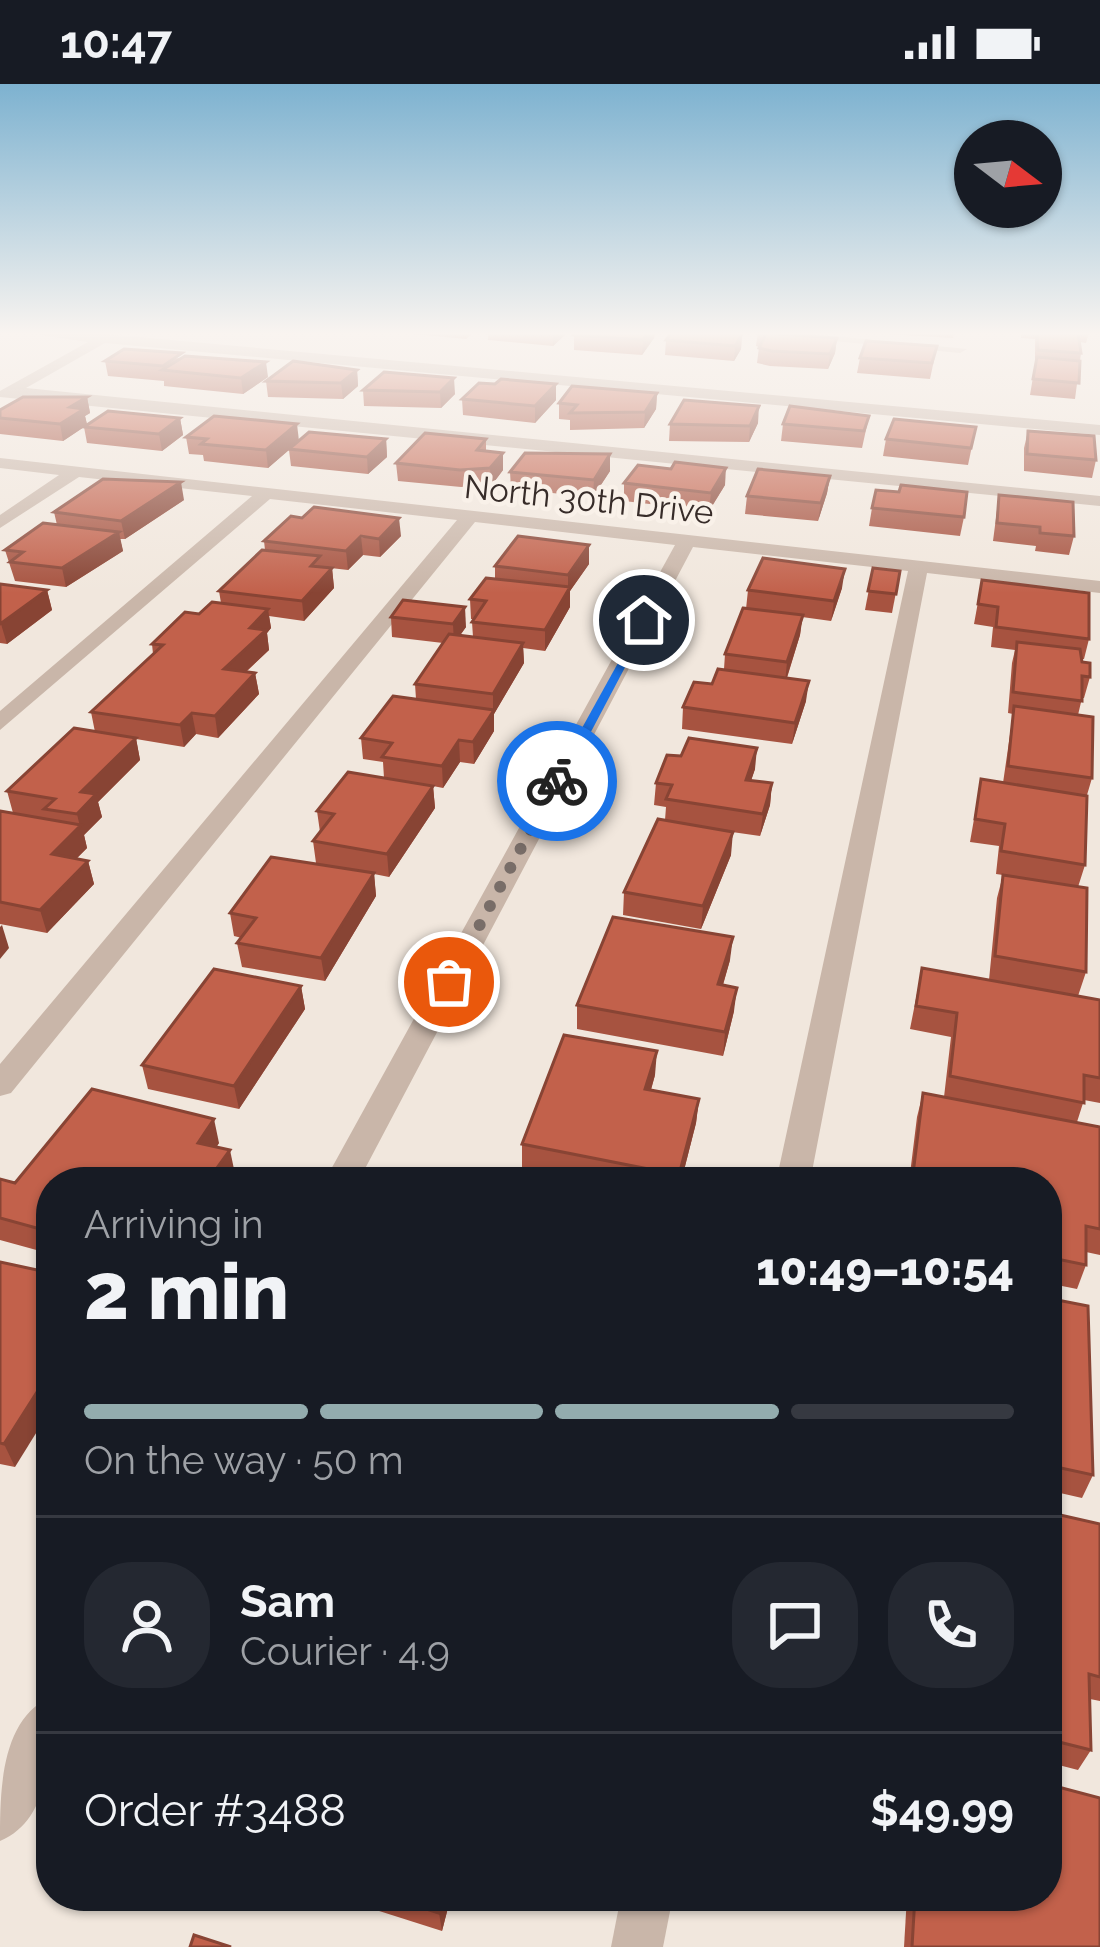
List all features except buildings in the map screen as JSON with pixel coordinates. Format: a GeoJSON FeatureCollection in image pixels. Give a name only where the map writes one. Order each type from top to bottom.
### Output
{"type":"FeatureCollection","features":[{"type":"Feature","properties":{"kind":"street"},"geometry":{"type":"LineString","coordinates":[[260,419],[1100,501]]}},
{"type":"Feature","properties":{"kind":"street"},"geometry":{"type":"LineString","coordinates":[[995,419],[1100,430]]}},
{"type":"Feature","properties":{"kind":"street","name":"North 30th Drive"},"geometry":{"type":"LineString","coordinates":[[0,463],[1100,587]]}},
{"type":"Feature","properties":{"kind":"street"},"geometry":{"type":"LineString","coordinates":[[0,523],[76,471]]}},
{"type":"Feature","properties":{"kind":"street"},"geometry":{"type":"LineString","coordinates":[[0,723],[266,493]]}},
{"type":"Feature","properties":{"kind":"street"},"geometry":{"type":"LineString","coordinates":[[0,1085],[470,516]]}},
{"type":"Feature","properties":{"kind":"street"},"geometry":{"type":"LineString","coordinates":[[349,1167],[687,540]]}},
{"type":"Feature","properties":{"kind":"street"},"geometry":{"type":"LineString","coordinates":[[797,1167],[919,566]]}},
{"type":"Feature","properties":{"kind":"street"},"geometry":{"type":"LineString","coordinates":[[0,1816],[36,1749]]}},
{"type":"Feature","properties":{"kind":"street"},"geometry":{"type":"LineString","coordinates":[[637,1947],[644,1911]]}},
{"type":"Feature","properties":{"kind":"way so far"},"geometry":{"type":"LineString","coordinates":[[449,982],[557,781]]}},
{"type":"Feature","properties":{"kind":"route"},"geometry":{"type":"LineString","coordinates":[[557,781],[644,620]]}}]}
